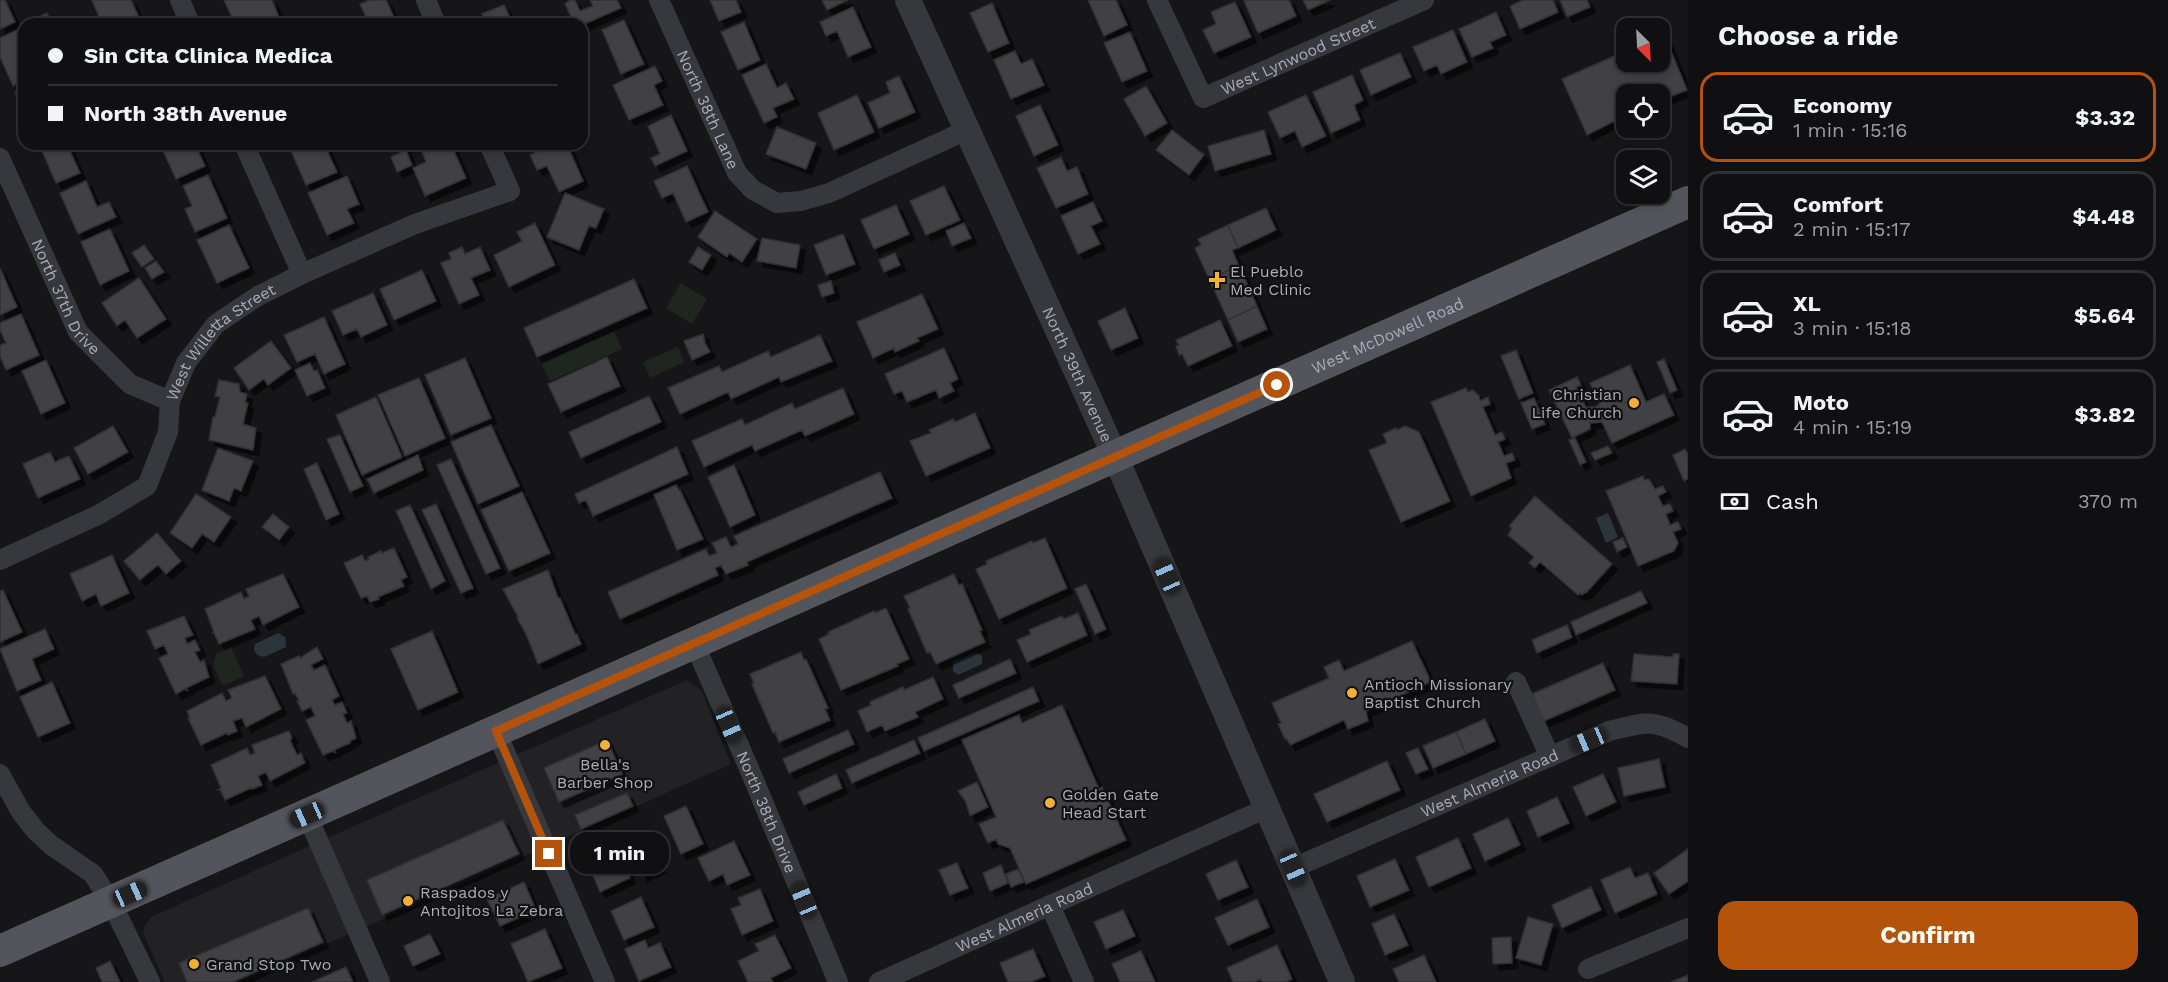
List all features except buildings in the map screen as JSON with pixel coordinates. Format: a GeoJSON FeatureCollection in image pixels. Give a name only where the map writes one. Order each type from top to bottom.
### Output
{"type":"FeatureCollection","features":[{"type":"Feature","properties":{"kind":"main road","name":"West McDowell Road"},"geometry":{"type":"LineString","coordinates":[[0,951],[1688,202]]}},
{"type":"Feature","properties":{"kind":"street"},"geometry":{"type":"LineString","coordinates":[[180,0],[188,18]]}},
{"type":"Feature","properties":{"kind":"street"},"geometry":{"type":"LineString","coordinates":[[426,0],[434,18]]}},
{"type":"Feature","properties":{"kind":"street","name":"North 38th Lane"},"geometry":{"type":"LineString","coordinates":[[659,0],[736,173],[753,190],[777,203],[801,201],[829,194],[967,130]]}},
{"type":"Feature","properties":{"kind":"street","name":"North 39th Avenue"},"geometry":{"type":"LineString","coordinates":[[908,0],[1115,456],[1342,982]]}},
{"type":"Feature","properties":{"kind":"street","name":"West Lynwood Street"},"geometry":{"type":"LineString","coordinates":[[1157,0],[1203,98],[1424,0]]}},
{"type":"Feature","properties":{"kind":"street"},"geometry":{"type":"LineString","coordinates":[[247,150],[302,274]]}},
{"type":"Feature","properties":{"kind":"street","name":"West Willetta Street"},"geometry":{"type":"LineString","coordinates":[[0,560],[98,515],[147,486],[168,432],[170,401],[186,363],[216,324],[258,296],[302,274],[415,224],[510,191],[492,150]]}},
{"type":"Feature","properties":{"kind":"street","name":"North 37th Drive"},"geometry":{"type":"LineString","coordinates":[[0,158],[78,332],[130,384],[170,401]]}},
{"type":"Feature","properties":{"kind":"street","name":"North 38th Drive"},"geometry":{"type":"LineString","coordinates":[[694,643],[838,982]]}},
{"type":"Feature","properties":{"kind":"street"},"geometry":{"type":"LineString","coordinates":[[1516,682],[1550,757]]}},
{"type":"Feature","properties":{"kind":"street","name":"West Almeria Road"},"geometry":{"type":"LineString","coordinates":[[1293,868],[1609,731],[1649,723],[1667,726],[1688,738]]}},
{"type":"Feature","properties":{"kind":"street"},"geometry":{"type":"LineString","coordinates":[[496,731],[605,982]]}},
{"type":"Feature","properties":{"kind":"street"},"geometry":{"type":"LineString","coordinates":[[0,774],[21,812],[36,831],[93,874],[111,902],[150,982]]}},
{"type":"Feature","properties":{"kind":"street","name":"West Almeria Road"},"geometry":{"type":"LineString","coordinates":[[879,982],[1267,808]]}},
{"type":"Feature","properties":{"kind":"street"},"geometry":{"type":"LineString","coordinates":[[307,815],[380,982]]}},
{"type":"Feature","properties":{"kind":"street"},"geometry":{"type":"LineString","coordinates":[[1050,905],[1084,982]]}},
{"type":"Feature","properties":{"kind":"street"},"geometry":{"type":"LineString","coordinates":[[1588,969],[1688,928]]}},
{"type":"Feature","properties":{"kind":"shaded area"},"geometry":{"type":"Polygon","coordinates":[[[681,283],[707,299],[692,324],[666,308],[681,283]]]}},
{"type":"Feature","properties":{"kind":"shaded area"},"geometry":{"type":"Polygon","coordinates":[[[614,331],[622,349],[550,381],[541,363],[614,331]]]}},
{"type":"Feature","properties":{"kind":"shaded area"},"geometry":{"type":"Polygon","coordinates":[[[678,347],[684,362],[650,378],[643,362],[678,347]]]}},
{"type":"Feature","properties":{"kind":"shaded area"},"geometry":{"type":"Polygon","coordinates":[[[1608,513],[1618,537],[1606,543],[1596,518],[1608,513]]]}},
{"type":"Feature","properties":{"kind":"shaded area"},"geometry":{"type":"Polygon","coordinates":[[[278,633],[285,637],[286,647],[264,657],[257,655],[254,650],[255,644],[278,633]]]}},
{"type":"Feature","properties":{"kind":"shaded area"},"geometry":{"type":"Polygon","coordinates":[[[231,647],[244,676],[225,685],[222,684],[213,666],[216,654],[231,647]]]}},
{"type":"Feature","properties":{"kind":"shaded area"},"geometry":{"type":"Polygon","coordinates":[[[976,652],[982,656],[982,664],[958,675],[953,671],[953,662],[976,652]]]}},
{"type":"Feature","properties":{"kind":"shaded area"},"geometry":{"type":"Polygon","coordinates":[[[687,680],[699,688],[703,694],[731,764],[241,982],[165,982],[143,933],[151,917],[687,680]]]}},
{"type":"Feature","properties":{"kind":"place","name":"El Pueblo Med Clinic"},"geometry":{"type":"Point","coordinates":[1217,280]}},
{"type":"Feature","properties":{"kind":"place","name":"Christian Life Church"},"geometry":{"type":"Point","coordinates":[1634,403]}},
{"type":"Feature","properties":{"kind":"place","name":"Antioch Missionary Baptist Church"},"geometry":{"type":"Point","coordinates":[1352,693]}},
{"type":"Feature","properties":{"kind":"place","name":"Bella's Barber Shop"},"geometry":{"type":"Point","coordinates":[605,745]}},
{"type":"Feature","properties":{"kind":"place","name":"Golden Gate Head Start"},"geometry":{"type":"Point","coordinates":[1050,803]}},
{"type":"Feature","properties":{"kind":"place","name":"Raspados y Antojitos La Zebra"},"geometry":{"type":"Point","coordinates":[408,901]}},
{"type":"Feature","properties":{"kind":"place","name":"Grand Stop Two"},"geometry":{"type":"Point","coordinates":[194,964]}},
{"type":"Feature","properties":{"kind":"route"},"geometry":{"type":"LineString","coordinates":[[549,854],[496,731],[1277,385]]}}]}
